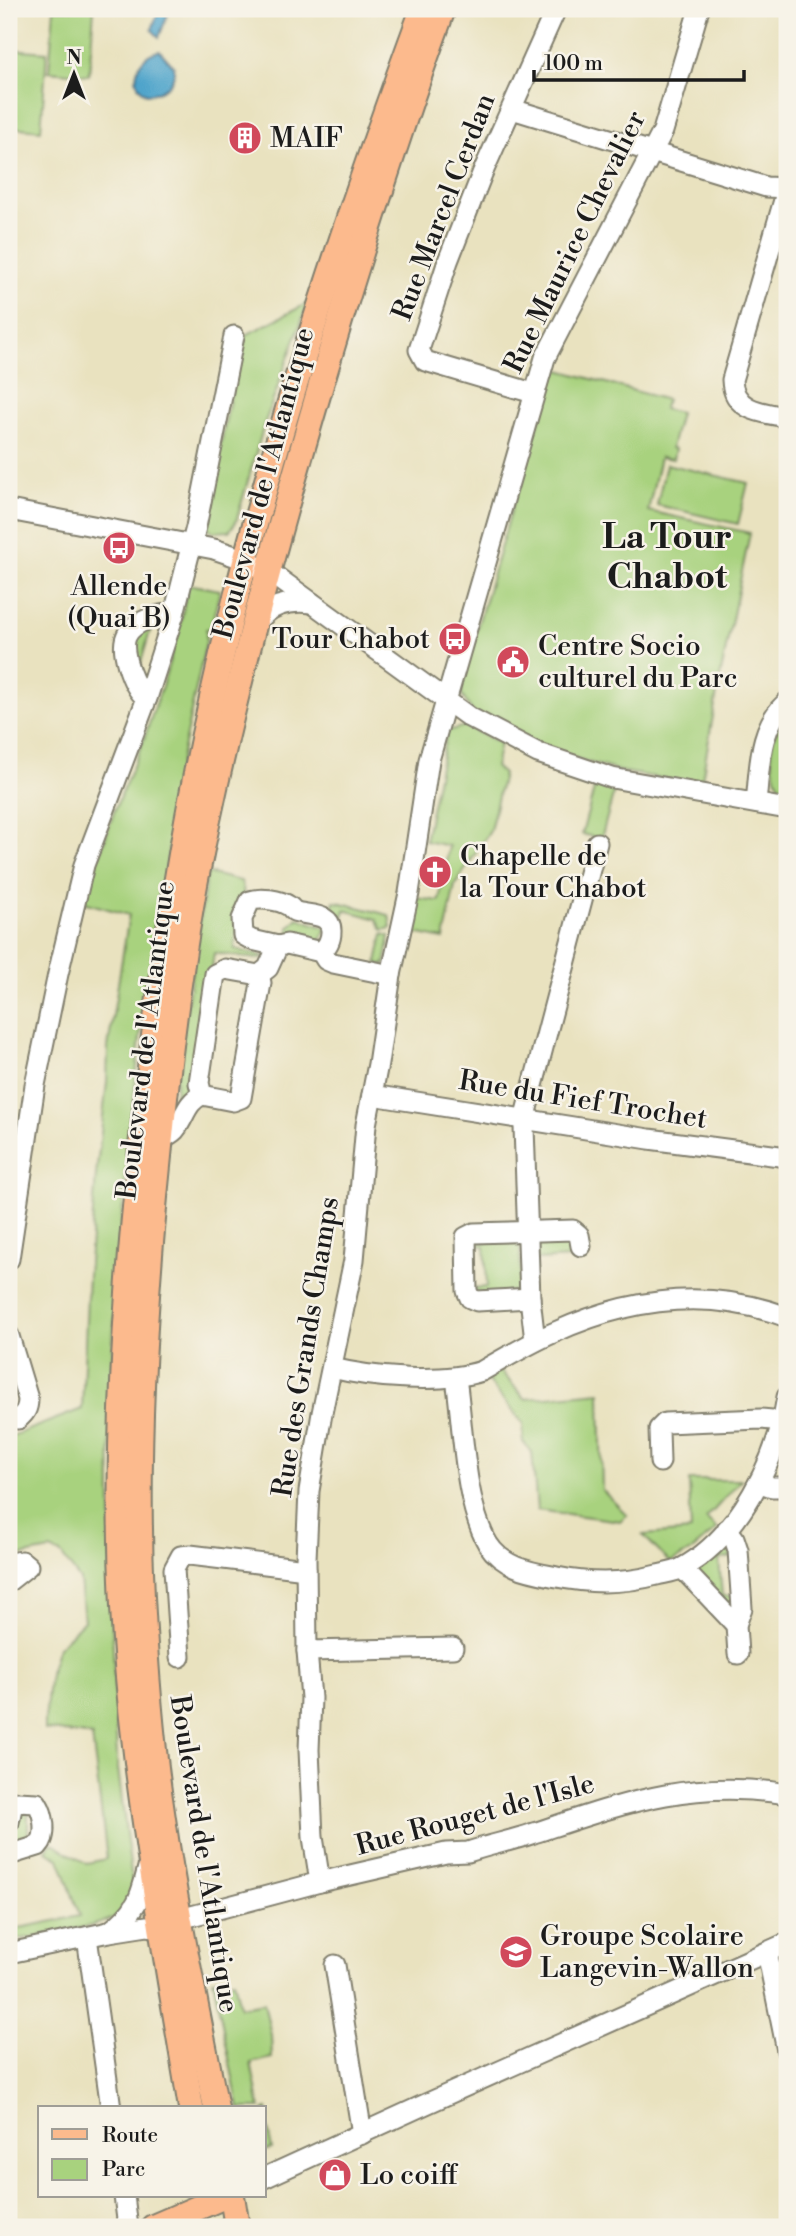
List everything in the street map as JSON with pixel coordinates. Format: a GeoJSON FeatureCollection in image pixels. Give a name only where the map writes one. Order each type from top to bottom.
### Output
{"type":"FeatureCollection","features":[{"type":"Feature","properties":{"kind":"main road","name":"Boulevard de l'Atlantique"},"geometry":{"type":"LineString","coordinates":[[216,2106],[171,1923],[149,1860],[132,1731],[122,1566],[122,1422],[132,1240],[147,1080],[169,923],[204,733],[246,560],[292,393],[320,305],[423,9]]}},
{"type":"Feature","properties":{"kind":"main road","name":"Boulevard de l'Atlantique"},"geometry":{"type":"LineString","coordinates":[[191,2106],[152,1733],[141,1550],[144,1357],[152,1222],[168,1069],[188,922],[207,828],[268,571],[344,305],[382,183],[443,9]]}},
{"type":"Feature","properties":{"kind":"main road"},"geometry":{"type":"LineString","coordinates":[[232,2198],[237,2227]]}},
{"type":"Feature","properties":{"kind":"main road"},"geometry":{"type":"LineString","coordinates":[[153,2227],[212,2206]]}},
{"type":"Feature","properties":{"kind":"street","name":"Rue Marcel Cerdan"},"geometry":{"type":"LineString","coordinates":[[533,393],[425,360],[419,350],[482,174],[556,9]]}},
{"type":"Feature","properties":{"kind":"street","name":"Rue Maurice Chevalier"},"geometry":{"type":"LineString","coordinates":[[446,702],[533,393],[553,341],[663,131],[699,9]]}},
{"type":"Feature","properties":{"kind":"street"},"geometry":{"type":"LineString","coordinates":[[512,108],[766,187],[786,185],[784,200],[733,373],[732,388],[740,402],[751,410],[787,416]]}},
{"type":"Feature","properties":{"kind":"street"},"geometry":{"type":"LineString","coordinates":[[9,1259],[35,1085],[78,889],[147,698],[174,614],[234,336]]}},
{"type":"Feature","properties":{"kind":"street"},"geometry":{"type":"LineString","coordinates":[[9,510],[191,544],[246,560],[268,571],[446,702],[538,753],[612,778],[787,809]]}},
{"type":"Feature","properties":{"kind":"street"},"geometry":{"type":"LineString","coordinates":[[255,625],[261,616],[284,603],[312,603]]}},
{"type":"Feature","properties":{"kind":"street"},"geometry":{"type":"LineString","coordinates":[[147,698],[133,681],[124,648],[125,638],[130,631],[159,614],[174,614]]}},
{"type":"Feature","properties":{"kind":"street","name":"Rue des Grands Champs"},"geometry":{"type":"LineString","coordinates":[[320,1882],[313,1837],[309,1750],[311,1698],[307,1651],[306,1569],[310,1483],[354,1260],[364,1140],[391,975],[409,894],[429,760],[446,702]]}},
{"type":"Feature","properties":{"kind":"street"},"geometry":{"type":"LineString","coordinates":[[756,803],[763,742],[773,718],[787,702]]}},
{"type":"Feature","properties":{"kind":"street"},"geometry":{"type":"LineString","coordinates":[[535,1341],[530,1298],[525,1120],[597,843]]}},
{"type":"Feature","properties":{"kind":"street"},"geometry":{"type":"LineString","coordinates":[[321,952],[328,946],[330,939],[328,920],[295,913],[288,905],[258,898],[247,905],[241,927],[247,939],[321,952],[326,960],[333,963],[391,975]]}},
{"type":"Feature","properties":{"kind":"street"},"geometry":{"type":"LineString","coordinates":[[202,1095],[199,1083],[215,974],[225,969],[259,975],[268,968],[283,945],[286,925],[295,913]]}},
{"type":"Feature","properties":{"kind":"street"},"geometry":{"type":"LineString","coordinates":[[160,1139],[175,1130],[194,1099],[202,1095],[233,1101],[241,1098],[261,983],[259,975]]}},
{"type":"Feature","properties":{"kind":"street","name":"Rue du Fief Trochet"},"geometry":{"type":"LineString","coordinates":[[372,1095],[525,1120],[787,1157]]}},
{"type":"Feature","properties":{"kind":"street"},"geometry":{"type":"LineString","coordinates":[[530,1298],[477,1301],[470,1298],[467,1292],[467,1237],[474,1233],[573,1230],[579,1235],[581,1246]]}},
{"type":"Feature","properties":{"kind":"street"},"geometry":{"type":"LineString","coordinates":[[332,1368],[425,1379],[456,1378],[482,1371],[535,1341],[585,1319],[614,1309],[659,1301],[685,1299],[733,1303],[787,1317]]}},
{"type":"Feature","properties":{"kind":"street"},"geometry":{"type":"LineString","coordinates":[[9,1336],[28,1399],[24,1414],[18,1419],[9,1418]]}},
{"type":"Feature","properties":{"kind":"street"},"geometry":{"type":"LineString","coordinates":[[456,1378],[467,1473],[476,1512],[487,1542],[496,1554],[523,1570],[598,1583],[644,1578],[682,1568],[715,1543],[760,1483],[778,1440],[787,1397]]}},
{"type":"Feature","properties":{"kind":"street"},"geometry":{"type":"LineString","coordinates":[[660,1462],[659,1429],[665,1423],[761,1419],[783,1422]]}},
{"type":"Feature","properties":{"kind":"street"},"geometry":{"type":"LineString","coordinates":[[760,1483],[772,1487],[787,1487]]}},
{"type":"Feature","properties":{"kind":"street"},"geometry":{"type":"LineString","coordinates":[[727,1529],[738,1550],[742,1608],[736,1625],[738,1654]]}},
{"type":"Feature","properties":{"kind":"street"},"geometry":{"type":"LineString","coordinates":[[180,1657],[174,1569],[181,1556],[306,1569]]}},
{"type":"Feature","properties":{"kind":"street"},"geometry":{"type":"LineString","coordinates":[[9,1563],[22,1561],[29,1566],[9,1581]]}},
{"type":"Feature","properties":{"kind":"street"},"geometry":{"type":"LineString","coordinates":[[682,1568],[736,1625]]}},
{"type":"Feature","properties":{"kind":"street"},"geometry":{"type":"LineString","coordinates":[[307,1651],[453,1648]]}},
{"type":"Feature","properties":{"kind":"street","name":"Rue Rouget de l'Isle"},"geometry":{"type":"LineString","coordinates":[[9,1953],[109,1932],[171,1923],[320,1882],[446,1853],[468,1852],[657,1795],[712,1788],[754,1789],[787,1794]]}},
{"type":"Feature","properties":{"kind":"street"},"geometry":{"type":"LineString","coordinates":[[9,1822],[12,1808],[17,1802],[31,1801],[39,1805],[44,1840],[38,1846],[9,1853]]}},
{"type":"Feature","properties":{"kind":"street"},"geometry":{"type":"LineString","coordinates":[[109,1932],[124,1922],[138,1904],[149,1860]]}},
{"type":"Feature","properties":{"kind":"street"},"geometry":{"type":"LineString","coordinates":[[87,1937],[111,2106]]}},
{"type":"Feature","properties":{"kind":"street"},"geometry":{"type":"LineString","coordinates":[[266,2177],[787,1943]]}},
{"type":"Feature","properties":{"kind":"street"},"geometry":{"type":"LineString","coordinates":[[767,1952],[787,2051]]}},
{"type":"Feature","properties":{"kind":"street"},"geometry":{"type":"LineString","coordinates":[[335,1965],[362,2134]]}},
{"type":"Feature","properties":{"kind":"street"},"geometry":{"type":"LineString","coordinates":[[266,2163],[289,2167]]}},
{"type":"Feature","properties":{"kind":"street"},"geometry":{"type":"LineString","coordinates":[[124,2198],[128,2227]]}},
{"type":"Feature","properties":{"kind":"green space"},"geometry":{"type":"Polygon","coordinates":[[[54,9],[94,9],[89,75],[49,71],[54,9]]]}},
{"type":"Feature","properties":{"kind":"green space"},"geometry":{"type":"Polygon","coordinates":[[[9,49],[47,52],[41,130],[9,127],[9,49]]]}},
{"type":"Feature","properties":{"kind":"green space"},"geometry":{"type":"Polygon","coordinates":[[[308,303],[264,425],[236,522],[229,531],[214,532],[205,526],[242,337],[308,303]]]}},
{"type":"Feature","properties":{"kind":"green space"},"geometry":{"type":"Polygon","coordinates":[[[556,369],[667,400],[663,409],[680,413],[671,448],[675,449],[673,459],[660,457],[648,511],[750,533],[701,785],[619,771],[560,754],[475,715],[462,696],[462,679],[556,369]]]}},
{"type":"Feature","properties":{"kind":"green space"},"geometry":{"type":"Polygon","coordinates":[[[666,464],[748,483],[738,524],[657,505],[666,464]]]}},
{"type":"Feature","properties":{"kind":"green space"},"geometry":{"type":"Polygon","coordinates":[[[787,527],[787,572],[780,560],[787,527]]]}},
{"type":"Feature","properties":{"kind":"green space"},"geometry":{"type":"Polygon","coordinates":[[[188,584],[220,590],[211,628],[206,629],[206,642],[178,772],[165,878],[142,1018],[119,1244],[110,1392],[112,1622],[117,1761],[133,1889],[125,1907],[109,1920],[82,1928],[9,1941],[9,1930],[80,1916],[59,1858],[46,1851],[51,1843],[86,1863],[107,1859],[92,1736],[44,1729],[50,1673],[58,1647],[84,1621],[80,1580],[61,1554],[50,1550],[9,1558],[9,1434],[12,1436],[82,1409],[88,1275],[108,1047],[129,915],[84,902],[115,809],[143,742],[165,677],[188,584]]]}},
{"type":"Feature","properties":{"kind":"green space"},"geometry":{"type":"Polygon","coordinates":[[[156,620],[161,620],[163,626],[152,624],[138,673],[147,676],[139,679],[130,658],[129,644],[137,633],[156,620]]]}},
{"type":"Feature","properties":{"kind":"green space"},"geometry":{"type":"Polygon","coordinates":[[[787,718],[787,800],[777,780],[772,747],[779,727],[787,718]]]}},
{"type":"Feature","properties":{"kind":"green space"},"geometry":{"type":"Polygon","coordinates":[[[465,726],[500,743],[495,767],[503,774],[490,831],[455,885],[444,939],[409,932],[416,898],[439,901],[449,846],[425,841],[447,731],[465,726]]]}},
{"type":"Feature","properties":{"kind":"green space"},"geometry":{"type":"Polygon","coordinates":[[[596,782],[615,788],[601,839],[582,834],[596,782]]]}},
{"type":"Feature","properties":{"kind":"green space"},"geometry":{"type":"Polygon","coordinates":[[[207,873],[241,881],[244,898],[235,949],[266,957],[257,959],[214,953],[196,1085],[175,1120],[176,1077],[207,873]]]}},
{"type":"Feature","properties":{"kind":"green space"},"geometry":{"type":"Polygon","coordinates":[[[334,901],[389,915],[391,928],[383,930],[377,919],[345,910],[341,923],[331,911],[334,901]]]}},
{"type":"Feature","properties":{"kind":"green space"},"geometry":{"type":"Polygon","coordinates":[[[298,918],[326,928],[318,946],[290,936],[289,927],[298,918]]]}},
{"type":"Feature","properties":{"kind":"green space"},"geometry":{"type":"Polygon","coordinates":[[[383,934],[390,936],[385,965],[377,962],[383,934]]]}},
{"type":"Feature","properties":{"kind":"green space"},"geometry":{"type":"Polygon","coordinates":[[[517,1239],[520,1245],[521,1287],[518,1291],[476,1295],[472,1288],[487,1287],[485,1246],[470,1246],[470,1243],[517,1239]]]}},
{"type":"Feature","properties":{"kind":"green space"},"geometry":{"type":"Polygon","coordinates":[[[538,1239],[570,1239],[571,1258],[536,1260],[535,1245],[538,1239]]]}},
{"type":"Feature","properties":{"kind":"green space"},"geometry":{"type":"Polygon","coordinates":[[[499,1369],[525,1399],[600,1392],[602,1490],[627,1515],[620,1521],[537,1510],[532,1452],[523,1442],[523,1423],[484,1376],[499,1369]]]}},
{"type":"Feature","properties":{"kind":"green space"},"geometry":{"type":"Polygon","coordinates":[[[689,1480],[741,1480],[706,1519],[717,1529],[691,1551],[670,1563],[643,1535],[691,1531],[689,1480]]]}},
{"type":"Feature","properties":{"kind":"green space"},"geometry":{"type":"Polygon","coordinates":[[[721,1546],[727,1547],[733,1557],[719,1559],[722,1596],[735,1596],[733,1610],[694,1574],[695,1565],[721,1546]]]}},
{"type":"Feature","properties":{"kind":"green space"},"geometry":{"type":"Polygon","coordinates":[[[16,1808],[36,1812],[28,1813],[28,1836],[39,1836],[13,1845],[12,1840],[16,1808]]]}},
{"type":"Feature","properties":{"kind":"green space"},"geometry":{"type":"Polygon","coordinates":[[[225,1977],[226,1982],[234,1980],[240,2007],[264,2003],[271,2035],[272,2058],[251,2063],[260,2106],[239,2106],[213,1979],[225,1977]]]}},
{"type":"Feature","properties":{"kind":"green space"},"geometry":{"type":"Polygon","coordinates":[[[266,2120],[272,2149],[266,2150],[266,2120]]]}},
{"type":"Feature","properties":{"kind":"water"},"geometry":{"type":"Polygon","coordinates":[[[159,9],[170,9],[159,37],[152,30],[159,9]]]}},
{"type":"Feature","properties":{"kind":"water"},"geometry":{"type":"Polygon","coordinates":[[[160,51],[174,67],[173,78],[163,89],[147,94],[137,83],[138,69],[146,57],[160,51]]]}},
{"type":"Feature","properties":{"kind":"place","name":"MAIF"},"geometry":{"type":"Point","coordinates":[245,138]}},
{"type":"Feature","properties":{"kind":"place","name":"Allende (Quai B)"},"geometry":{"type":"Point","coordinates":[119,548]}},
{"type":"Feature","properties":{"kind":"place","name":"Tour Chabot"},"geometry":{"type":"Point","coordinates":[455,639]}},
{"type":"Feature","properties":{"kind":"place","name":"Centre Socio culturel du Parc"},"geometry":{"type":"Point","coordinates":[513,662]}},
{"type":"Feature","properties":{"kind":"place","name":"Chapelle de la Tour Chabot"},"geometry":{"type":"Point","coordinates":[435,872]}},
{"type":"Feature","properties":{"kind":"place","name":"Groupe Scolaire Langevin-Wallon"},"geometry":{"type":"Point","coordinates":[516,1952]}},
{"type":"Feature","properties":{"kind":"place","name":"Lo coiff"},"geometry":{"type":"Point","coordinates":[335,2175]}},
{"type":"Feature","properties":{"kind":"district","name":"La Tour Chabot"},"geometry":{"type":"Point","coordinates":[667,557]}}]}
